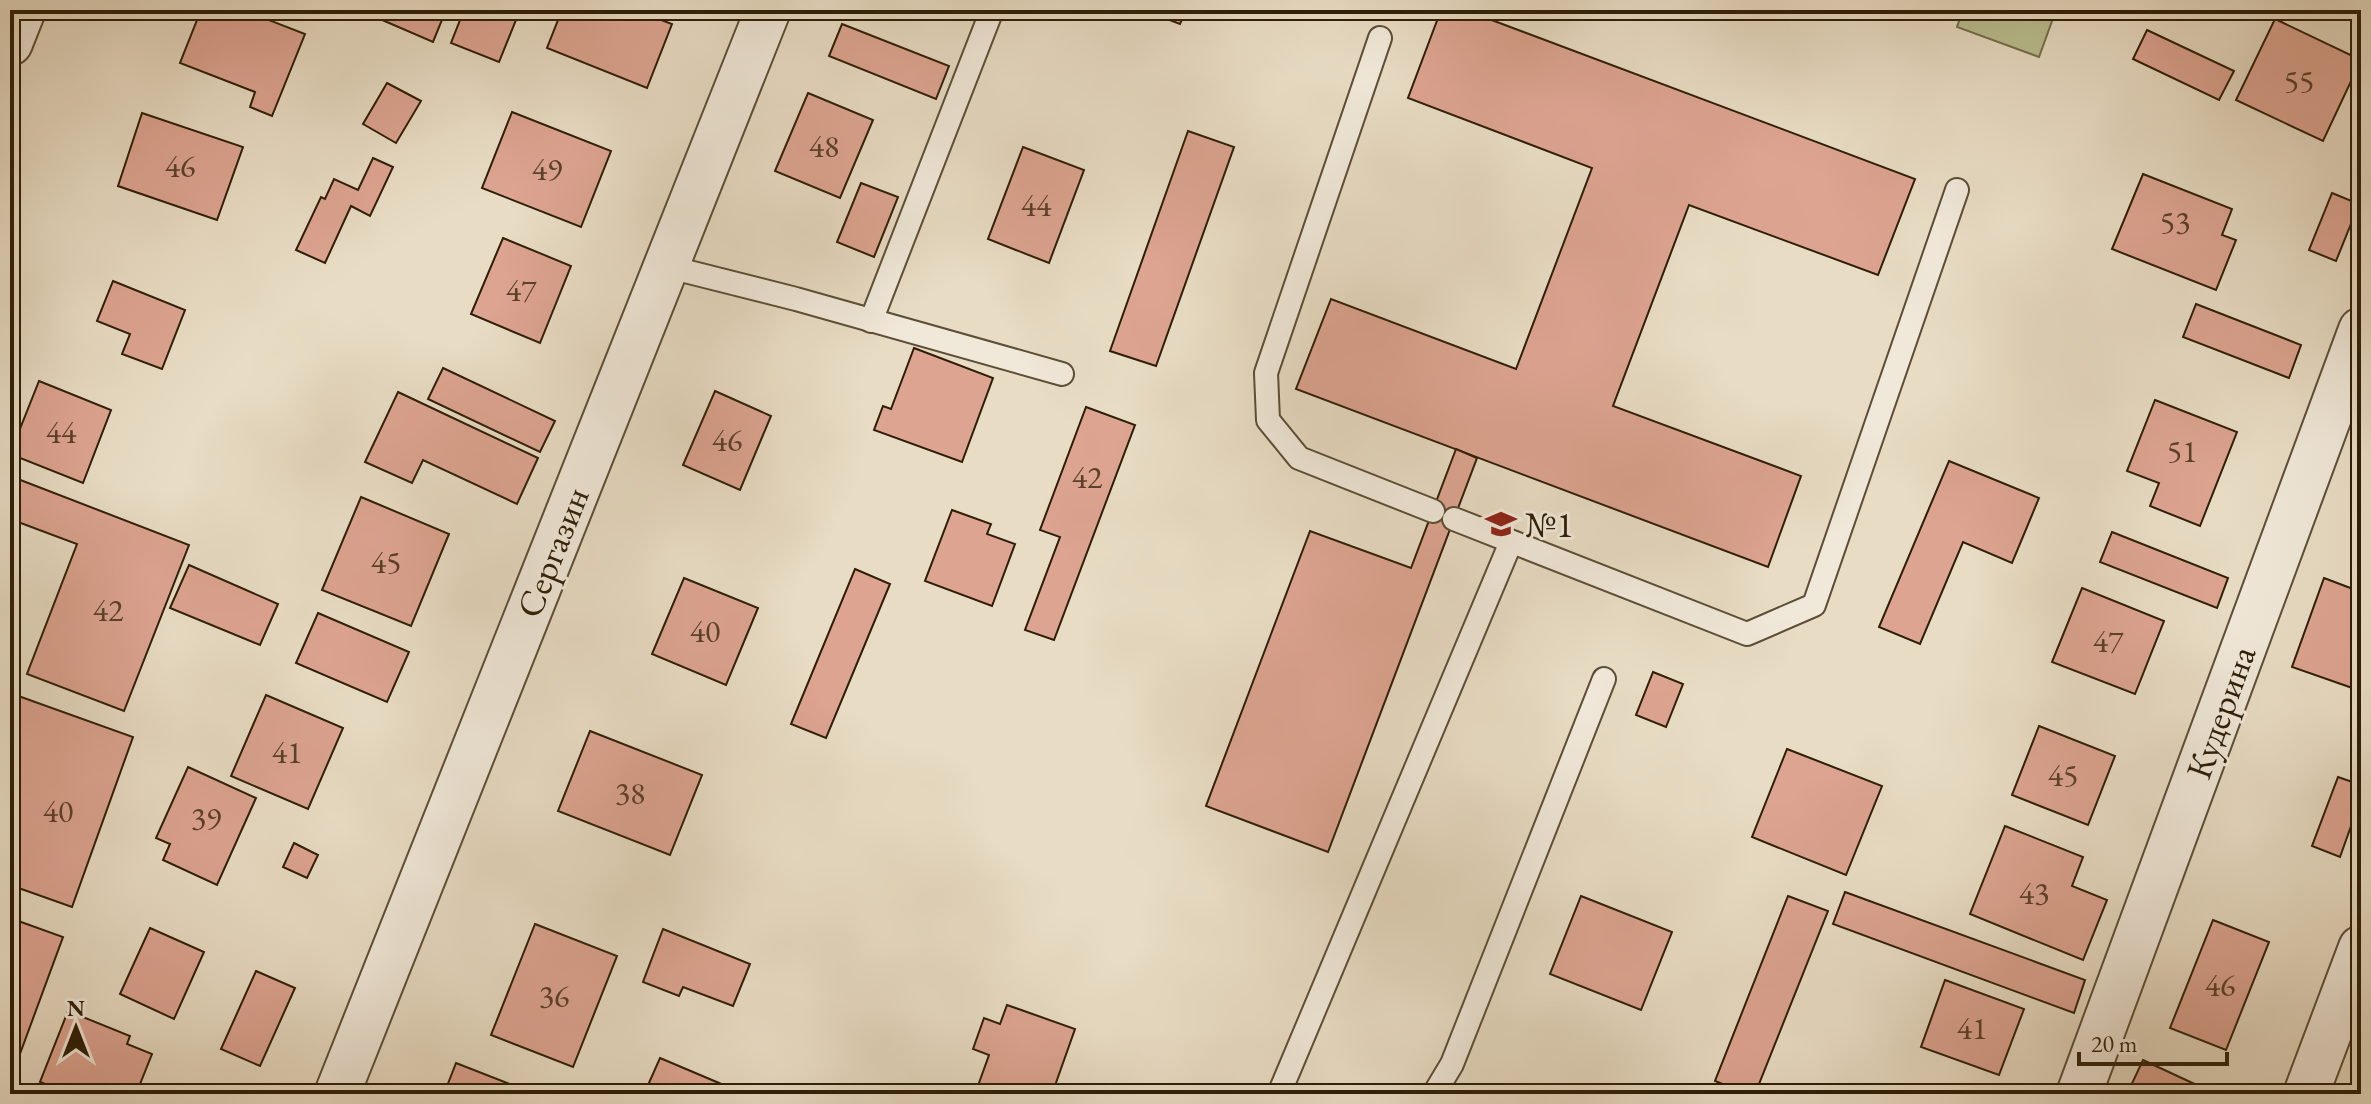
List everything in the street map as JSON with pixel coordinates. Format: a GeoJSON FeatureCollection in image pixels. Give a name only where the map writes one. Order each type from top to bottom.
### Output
{"type":"FeatureCollection","features":[{"type":"Feature","properties":{"kind":"street"},"geometry":{"type":"LineString","coordinates":[[10,43],[23,10]]}},
{"type":"Feature","properties":{"kind":"street","name":"Сергазин"},"geometry":{"type":"LineString","coordinates":[[337,1094],[768,10]]}},
{"type":"Feature","properties":{"kind":"street","name":"Кудерина"},"geometry":{"type":"LineString","coordinates":[[2079,1094],[2361,330]]}},
{"type":"Feature","properties":{"kind":"street"},"geometry":{"type":"LineString","coordinates":[[2306,1094],[2361,948]]}},
{"type":"Feature","properties":{"kind":"lane"},"geometry":{"type":"LineString","coordinates":[[871,321],[992,10]]}},
{"type":"Feature","properties":{"kind":"lane"},"geometry":{"type":"LineString","coordinates":[[1380,38],[1266,373],[1268,420],[1299,458],[1433,511]]}},
{"type":"Feature","properties":{"kind":"lane"},"geometry":{"type":"LineString","coordinates":[[1454,519],[1747,634],[1814,605],[1957,190]]}},
{"type":"Feature","properties":{"kind":"lane"},"geometry":{"type":"LineString","coordinates":[[665,266],[1062,374]]}},
{"type":"Feature","properties":{"kind":"lane"},"geometry":{"type":"LineString","coordinates":[[1279,1094],[1511,542]]}},
{"type":"Feature","properties":{"kind":"lane"},"geometry":{"type":"LineString","coordinates":[[1434,1094],[1452,1064],[1604,679]]}},
{"type":"Feature","properties":{"kind":"green space"},"geometry":{"type":"Polygon","coordinates":[[[1963,10],[2056,10],[2039,57],[1957,27],[1963,10]]]}},
{"type":"Feature","properties":{"kind":"building"},"geometry":{"type":"Polygon","coordinates":[[[201,10],[243,10],[305,34],[272,116],[250,107],[255,92],[180,63],[201,10]]]}},
{"type":"Feature","properties":{"kind":"building"},"geometry":{"type":"Polygon","coordinates":[[[359,10],[446,10],[433,42],[359,10]]]}},
{"type":"Feature","properties":{"kind":"building"},"geometry":{"type":"Polygon","coordinates":[[[464,10],[520,10],[499,62],[451,43],[464,10]]]}},
{"type":"Feature","properties":{"kind":"building"},"geometry":{"type":"Polygon","coordinates":[[[562,10],[635,10],[672,24],[647,88],[547,48],[562,10]]]}},
{"type":"Feature","properties":{"kind":"building"},"geometry":{"type":"Polygon","coordinates":[[[1143,10],[1186,10],[1180,24],[1143,10]]]}},
{"type":"Feature","properties":{"kind":"building","name":"№1"},"geometry":{"type":"Polygon","coordinates":[[[1441,10],[1465,10],[1915,179],[1878,275],[1689,205],[1613,406],[1801,476],[1768,567],[1296,389],[1331,299],[1516,369],[1592,168],[1408,98],[1441,10]]]}},
{"type":"Feature","properties":{"kind":"building"},"geometry":{"type":"Polygon","coordinates":[[[2275,19],[2361,60],[2323,141],[2236,100],[2275,19]]]}},
{"type":"Feature","properties":{"kind":"building"},"geometry":{"type":"Polygon","coordinates":[[[842,24],[949,66],[936,99],[829,56],[842,24]]]}},
{"type":"Feature","properties":{"kind":"building"},"geometry":{"type":"Polygon","coordinates":[[[2147,30],[2234,71],[2219,100],[2133,59],[2147,30]]]}},
{"type":"Feature","properties":{"kind":"building"},"geometry":{"type":"Polygon","coordinates":[[[387,83],[421,101],[396,143],[363,124],[387,83]]]}},
{"type":"Feature","properties":{"kind":"building"},"geometry":{"type":"Polygon","coordinates":[[[808,93],[873,120],[840,198],[775,171],[808,93]]]}},
{"type":"Feature","properties":{"kind":"building"},"geometry":{"type":"Polygon","coordinates":[[[512,112],[611,151],[581,227],[482,188],[512,112]]]}},
{"type":"Feature","properties":{"kind":"building"},"geometry":{"type":"Polygon","coordinates":[[[142,113],[243,147],[217,220],[118,186],[142,113]]]}},
{"type":"Feature","properties":{"kind":"building"},"geometry":{"type":"Polygon","coordinates":[[[1188,131],[1234,147],[1156,366],[1110,351],[1188,131]]]}},
{"type":"Feature","properties":{"kind":"building"},"geometry":{"type":"Polygon","coordinates":[[[1023,147],[1084,170],[1049,263],[988,239],[1023,147]]]}},
{"type":"Feature","properties":{"kind":"building"},"geometry":{"type":"Polygon","coordinates":[[[373,158],[393,167],[370,216],[351,206],[325,263],[296,250],[321,197],[325,199],[334,179],[358,190],[373,158]]]}},
{"type":"Feature","properties":{"kind":"building"},"geometry":{"type":"Polygon","coordinates":[[[2143,174],[2232,209],[2222,235],[2236,240],[2216,290],[2112,249],[2143,174]]]}},
{"type":"Feature","properties":{"kind":"building"},"geometry":{"type":"Polygon","coordinates":[[[861,183],[898,197],[874,257],[837,242],[861,183]]]}},
{"type":"Feature","properties":{"kind":"building"},"geometry":{"type":"Polygon","coordinates":[[[2332,193],[2359,204],[2336,261],[2309,250],[2332,193]]]}},
{"type":"Feature","properties":{"kind":"building"},"geometry":{"type":"Polygon","coordinates":[[[503,238],[571,266],[540,343],[471,314],[503,238]]]}},
{"type":"Feature","properties":{"kind":"building"},"geometry":{"type":"Polygon","coordinates":[[[113,281],[185,310],[162,369],[122,354],[130,334],[97,321],[113,281]]]}},
{"type":"Feature","properties":{"kind":"building"},"geometry":{"type":"Polygon","coordinates":[[[2196,304],[2301,345],[2289,378],[2183,337],[2196,304]]]}},
{"type":"Feature","properties":{"kind":"building"},"geometry":{"type":"Polygon","coordinates":[[[914,348],[993,378],[962,462],[874,430],[883,406],[891,409],[914,348]]]}},
{"type":"Feature","properties":{"kind":"building"},"geometry":{"type":"Polygon","coordinates":[[[443,368],[555,421],[540,452],[428,399],[443,368]]]}},
{"type":"Feature","properties":{"kind":"building"},"geometry":{"type":"Polygon","coordinates":[[[39,381],[111,410],[83,483],[10,454],[39,381]]]}},
{"type":"Feature","properties":{"kind":"building"},"geometry":{"type":"Polygon","coordinates":[[[715,391],[771,416],[740,490],[683,465],[715,391]]]}},
{"type":"Feature","properties":{"kind":"building"},"geometry":{"type":"Polygon","coordinates":[[[398,392],[538,458],[517,504],[423,460],[412,483],[365,462],[398,392]]]}},
{"type":"Feature","properties":{"kind":"building"},"geometry":{"type":"Polygon","coordinates":[[[2155,400],[2237,432],[2200,526],[2150,506],[2159,483],[2127,471],[2155,400]]]}},
{"type":"Feature","properties":{"kind":"building"},"geometry":{"type":"Polygon","coordinates":[[[1086,407],[1135,425],[1054,640],[1025,630],[1060,537],[1040,530],[1086,407]]]}},
{"type":"Feature","properties":{"kind":"building"},"geometry":{"type":"Polygon","coordinates":[[[1456,449],[1477,458],[1328,852],[1206,806],[1310,531],[1411,568],[1456,449]]]}},
{"type":"Feature","properties":{"kind":"building"},"geometry":{"type":"Polygon","coordinates":[[[1949,461],[2039,498],[2012,563],[1963,542],[1920,644],[1879,627],[1949,461]]]}},
{"type":"Feature","properties":{"kind":"building"},"geometry":{"type":"Polygon","coordinates":[[[10,476],[189,545],[124,711],[27,674],[77,544],[10,519],[10,476]]]}},
{"type":"Feature","properties":{"kind":"building"},"geometry":{"type":"Polygon","coordinates":[[[361,497],[449,534],[411,626],[322,590],[361,497]]]}},
{"type":"Feature","properties":{"kind":"building"},"geometry":{"type":"Polygon","coordinates":[[[952,510],[991,524],[987,534],[1015,544],[992,606],[925,581],[952,510]]]}},
{"type":"Feature","properties":{"kind":"building"},"geometry":{"type":"Polygon","coordinates":[[[2112,532],[2228,578],[2217,608],[2100,562],[2112,532]]]}},
{"type":"Feature","properties":{"kind":"building"},"geometry":{"type":"Polygon","coordinates":[[[189,565],[278,604],[260,645],[170,608],[189,565]]]}},
{"type":"Feature","properties":{"kind":"building"},"geometry":{"type":"Polygon","coordinates":[[[855,569],[890,584],[826,738],[791,724],[855,569]]]}},
{"type":"Feature","properties":{"kind":"building"},"geometry":{"type":"Polygon","coordinates":[[[684,578],[758,608],[726,685],[652,654],[684,578]]]}},
{"type":"Feature","properties":{"kind":"building"},"geometry":{"type":"Polygon","coordinates":[[[2324,578],[2361,592],[2361,691],[2292,667],[2324,578]]]}},
{"type":"Feature","properties":{"kind":"building"},"geometry":{"type":"Polygon","coordinates":[[[2082,588],[2164,621],[2135,694],[2052,662],[2082,588]]]}},
{"type":"Feature","properties":{"kind":"building"},"geometry":{"type":"Polygon","coordinates":[[[318,613],[409,652],[387,702],[296,663],[318,613]]]}},
{"type":"Feature","properties":{"kind":"building"},"geometry":{"type":"Polygon","coordinates":[[[1653,672],[1683,684],[1666,727],[1636,715],[1653,672]]]}},
{"type":"Feature","properties":{"kind":"building"},"geometry":{"type":"Polygon","coordinates":[[[10,693],[133,737],[72,907],[10,885],[10,693]]]}},
{"type":"Feature","properties":{"kind":"building"},"geometry":{"type":"Polygon","coordinates":[[[266,695],[343,728],[308,809],[231,776],[266,695]]]}},
{"type":"Feature","properties":{"kind":"building"},"geometry":{"type":"Polygon","coordinates":[[[2039,726],[2115,756],[2088,825],[2012,795],[2039,726]]]}},
{"type":"Feature","properties":{"kind":"building"},"geometry":{"type":"Polygon","coordinates":[[[590,731],[702,775],[670,855],[558,811],[590,731]]]}},
{"type":"Feature","properties":{"kind":"building"},"geometry":{"type":"Polygon","coordinates":[[[1787,749],[1882,786],[1846,875],[1752,837],[1787,749]]]}},
{"type":"Feature","properties":{"kind":"building"},"geometry":{"type":"Polygon","coordinates":[[[188,767],[256,798],[217,885],[163,860],[170,844],[156,838],[188,767]]]}},
{"type":"Feature","properties":{"kind":"building"},"geometry":{"type":"Polygon","coordinates":[[[2338,777],[2361,785],[2361,798],[2340,857],[2312,846],[2338,777]]]}},
{"type":"Feature","properties":{"kind":"building"},"geometry":{"type":"Polygon","coordinates":[[[2005,826],[2083,857],[2072,886],[2107,900],[2083,960],[1970,914],[2005,826]]]}},
{"type":"Feature","properties":{"kind":"building"},"geometry":{"type":"Polygon","coordinates":[[[294,843],[318,855],[307,878],[283,867],[294,843]]]}},
{"type":"Feature","properties":{"kind":"building"},"geometry":{"type":"Polygon","coordinates":[[[1845,892],[2085,980],[2074,1013],[1833,924],[1845,892]]]}},
{"type":"Feature","properties":{"kind":"building"},"geometry":{"type":"Polygon","coordinates":[[[1581,896],[1672,932],[1641,1010],[1550,974],[1581,896]]]}},
{"type":"Feature","properties":{"kind":"building"},"geometry":{"type":"Polygon","coordinates":[[[1788,896],[1828,911],[1755,1094],[1747,1094],[1715,1081],[1788,896]]]}},
{"type":"Feature","properties":{"kind":"building"},"geometry":{"type":"Polygon","coordinates":[[[10,918],[63,937],[10,1081],[10,918]]]}},
{"type":"Feature","properties":{"kind":"building"},"geometry":{"type":"Polygon","coordinates":[[[2213,920],[2269,942],[2226,1050],[2170,1028],[2213,920]]]}},
{"type":"Feature","properties":{"kind":"building"},"geometry":{"type":"Polygon","coordinates":[[[535,924],[617,956],[573,1067],[491,1035],[535,924]]]}},
{"type":"Feature","properties":{"kind":"building"},"geometry":{"type":"Polygon","coordinates":[[[150,928],[204,952],[174,1019],[120,994],[150,928]]]}},
{"type":"Feature","properties":{"kind":"building"},"geometry":{"type":"Polygon","coordinates":[[[663,929],[750,964],[733,1006],[683,987],[679,996],[643,982],[663,929]]]}},
{"type":"Feature","properties":{"kind":"building"},"geometry":{"type":"Polygon","coordinates":[[[256,971],[295,988],[260,1066],[221,1049],[256,971]]]}},
{"type":"Feature","properties":{"kind":"building"},"geometry":{"type":"Polygon","coordinates":[[[1945,980],[2024,1009],[1999,1075],[1921,1047],[1945,980]]]}},
{"type":"Feature","properties":{"kind":"building"},"geometry":{"type":"Polygon","coordinates":[[[1007,1005],[1075,1029],[1052,1094],[975,1094],[989,1055],[973,1049],[984,1018],[1000,1024],[1007,1005]]]}},
{"type":"Feature","properties":{"kind":"building"},"geometry":{"type":"Polygon","coordinates":[[[68,1011],[130,1036],[127,1044],[152,1054],[136,1094],[71,1094],[40,1082],[68,1011]]]}},
{"type":"Feature","properties":{"kind":"building"},"geometry":{"type":"Polygon","coordinates":[[[660,1058],[745,1094],[644,1094],[660,1058]]]}},
{"type":"Feature","properties":{"kind":"building"},"geometry":{"type":"Polygon","coordinates":[[[2143,1060],[2216,1094],[2127,1094],[2143,1060]]]}},
{"type":"Feature","properties":{"kind":"building"},"geometry":{"type":"Polygon","coordinates":[[[456,1063],[535,1094],[444,1094],[456,1063]]]}},
{"type":"Feature","properties":{"kind":"place","name":"№1"},"geometry":{"type":"Point","coordinates":[1501,524]}}]}
